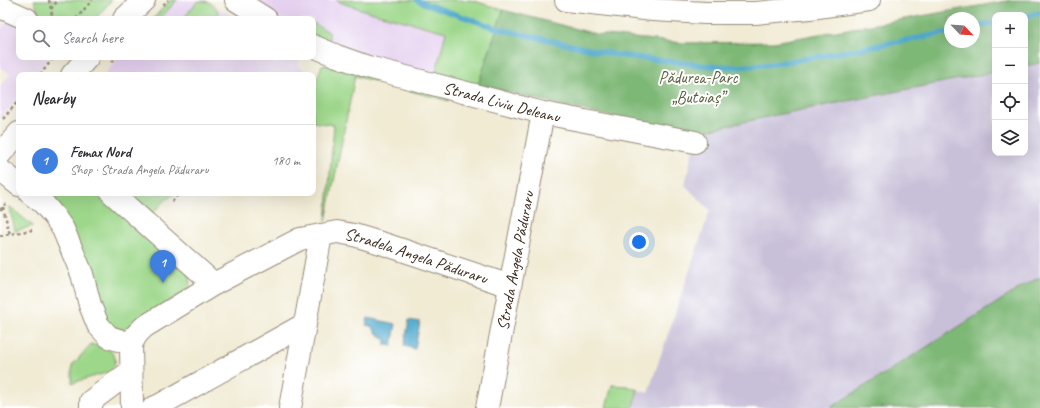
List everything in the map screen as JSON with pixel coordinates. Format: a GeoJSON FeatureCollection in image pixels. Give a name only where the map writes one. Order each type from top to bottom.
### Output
{"type":"FeatureCollection","features":[{"type":"Feature","properties":{"kind":"main road"},"geometry":{"type":"LineString","coordinates":[[24,0],[29,16]]}},
{"type":"Feature","properties":{"kind":"main road"},"geometry":{"type":"LineString","coordinates":[[121,16],[133,0]]}},
{"type":"Feature","properties":{"kind":"main road"},"geometry":{"type":"LineString","coordinates":[[127,16],[144,0]]}},
{"type":"Feature","properties":{"kind":"main road"},"geometry":{"type":"LineString","coordinates":[[236,0],[261,16]]}},
{"type":"Feature","properties":{"kind":"main road"},"geometry":{"type":"LineString","coordinates":[[566,0],[653,10],[705,13],[755,13],[810,8],[869,0]]}},
{"type":"Feature","properties":{"kind":"main road"},"geometry":{"type":"LineString","coordinates":[[0,7],[20,16]]}},
{"type":"Feature","properties":{"kind":"main road","name":"Strada Liviu Deleanu"},"geometry":{"type":"LineString","coordinates":[[316,47],[368,67],[543,113],[695,142]]}},
{"type":"Feature","properties":{"kind":"main road","name":"Strada Angela Păduraru"},"geometry":{"type":"LineString","coordinates":[[487,408],[543,113]]}},
{"type":"Feature","properties":{"kind":"main road"},"geometry":{"type":"LineString","coordinates":[[0,154],[16,136]]}},
{"type":"Feature","properties":{"kind":"main road"},"geometry":{"type":"LineString","coordinates":[[0,170],[16,183]]}},
{"type":"Feature","properties":{"kind":"main road"},"geometry":{"type":"LineString","coordinates":[[34,196],[43,203],[63,229],[82,274],[90,305],[98,325],[109,337],[131,344]]}},
{"type":"Feature","properties":{"kind":"main road"},"geometry":{"type":"LineString","coordinates":[[115,196],[214,284],[144,327],[137,334],[131,344],[132,408]]}},
{"type":"Feature","properties":{"kind":"main road","name":"Stradela Angela Păduraru"},"geometry":{"type":"LineString","coordinates":[[214,284],[300,239],[337,232],[354,235],[384,244],[510,286]]}},
{"type":"Feature","properties":{"kind":"main road","name":"Stradela Angela Păduraru"},"geometry":{"type":"LineString","coordinates":[[290,408],[321,235]]}},
{"type":"Feature","properties":{"kind":"main road"},"geometry":{"type":"LineString","coordinates":[[153,408],[305,324]]}},
{"type":"Feature","properties":{"kind":"main road"},"geometry":{"type":"LineString","coordinates":[[90,408],[91,401],[132,371]]}},
{"type":"Feature","properties":{"kind":"path"},"geometry":{"type":"LineString","coordinates":[[49,0],[52,16]]}},
{"type":"Feature","properties":{"kind":"path"},"geometry":{"type":"LineString","coordinates":[[50,9],[58,0]]}},
{"type":"Feature","properties":{"kind":"path"},"geometry":{"type":"LineString","coordinates":[[79,16],[92,0]]}},
{"type":"Feature","properties":{"kind":"path"},"geometry":{"type":"LineString","coordinates":[[42,72],[52,60]]}},
{"type":"Feature","properties":{"kind":"path"},"geometry":{"type":"LineString","coordinates":[[0,122],[16,103]]}},
{"type":"Feature","properties":{"kind":"path"},"geometry":{"type":"LineString","coordinates":[[172,202],[177,196]]}},
{"type":"Feature","properties":{"kind":"path"},"geometry":{"type":"LineString","coordinates":[[3,207],[10,234]]}},
{"type":"Feature","properties":{"kind":"path"},"geometry":{"type":"LineString","coordinates":[[0,236],[32,230]]}},
{"type":"Feature","properties":{"kind":"shaded area"},"geometry":{"type":"Polygon","coordinates":[[[170,0],[204,0],[232,16],[156,16],[170,0]]]}},
{"type":"Feature","properties":{"kind":"shaded area"},"geometry":{"type":"Polygon","coordinates":[[[252,0],[336,0],[370,12],[446,32],[435,76],[316,41],[316,16],[276,16],[252,0]]]}},
{"type":"Feature","properties":{"kind":"shaded area"},"geometry":{"type":"Polygon","coordinates":[[[8,18],[16,22],[16,60],[47,60],[37,72],[16,72],[16,99],[1,118],[0,86],[10,74],[0,67],[0,31],[8,18]]]}},
{"type":"Feature","properties":{"kind":"shaded area"},"geometry":{"type":"Polygon","coordinates":[[[116,60],[299,60],[298,66],[306,72],[106,72],[116,60]]]}},
{"type":"Feature","properties":{"kind":"shaded area"},"geometry":{"type":"Polygon","coordinates":[[[1040,63],[1040,277],[830,408],[632,408],[638,390],[648,393],[710,210],[685,185],[698,132],[776,115],[992,73],[992,156],[1028,156],[1028,65],[1040,63]]]}},
{"type":"Feature","properties":{"kind":"green space"},"geometry":{"type":"Polygon","coordinates":[[[34,0],[112,0],[98,16],[40,16],[34,0]]]}},
{"type":"Feature","properties":{"kind":"green space"},"geometry":{"type":"Polygon","coordinates":[[[170,0],[177,0],[163,16],[156,16],[170,0]]]}},
{"type":"Feature","properties":{"kind":"green space"},"geometry":{"type":"Polygon","coordinates":[[[336,0],[471,0],[503,10],[478,85],[435,76],[446,32],[370,12],[336,0]]]}},
{"type":"Feature","properties":{"kind":"green space","name":"Pădurea-Parc „Butoiaș”"},"geometry":{"type":"Polygon","coordinates":[[[1012,0],[1040,0],[1040,63],[1028,65],[1028,12],[992,12],[992,73],[776,115],[698,132],[598,114],[478,85],[503,10],[596,34],[683,43],[774,42],[944,12],[1012,0]]]}},
{"type":"Feature","properties":{"kind":"green space"},"geometry":{"type":"Polygon","coordinates":[[[204,1],[211,3],[218,11],[219,16],[185,16],[197,2],[204,1]]]}},
{"type":"Feature","properties":{"kind":"green space"},"geometry":{"type":"Polygon","coordinates":[[[316,25],[329,32],[329,39],[327,42],[316,41],[316,25]]]}},
{"type":"Feature","properties":{"kind":"green space"},"geometry":{"type":"Polygon","coordinates":[[[322,65],[330,65],[447,96],[449,101],[355,76],[326,221],[334,125],[316,122],[316,81],[322,65]]]}},
{"type":"Feature","properties":{"kind":"green space"},"geometry":{"type":"Polygon","coordinates":[[[47,196],[106,196],[189,274],[189,289],[133,325],[122,330],[110,326],[47,196]]]}},
{"type":"Feature","properties":{"kind":"green space"},"geometry":{"type":"Polygon","coordinates":[[[128,196],[172,196],[152,214],[128,196]]]}},
{"type":"Feature","properties":{"kind":"green space"},"geometry":{"type":"Polygon","coordinates":[[[9,206],[33,226],[15,231],[9,206]]]}},
{"type":"Feature","properties":{"kind":"green space"},"geometry":{"type":"Polygon","coordinates":[[[1040,277],[1040,408],[830,408],[1025,285],[1040,277]]]}},
{"type":"Feature","properties":{"kind":"green space"},"geometry":{"type":"Polygon","coordinates":[[[91,344],[105,348],[111,352],[115,358],[114,366],[109,372],[72,383],[72,366],[91,344]]]}},
{"type":"Feature","properties":{"kind":"green space"},"geometry":{"type":"Polygon","coordinates":[[[612,385],[627,386],[638,390],[632,408],[606,408],[612,385]]]}},
{"type":"Feature","properties":{"kind":"water"},"geometry":{"type":"Polygon","coordinates":[[[368,318],[396,324],[392,346],[385,345],[385,339],[375,332],[373,327],[366,325],[368,318]]]}},
{"type":"Feature","properties":{"kind":"water"},"geometry":{"type":"Polygon","coordinates":[[[409,320],[420,322],[415,349],[404,346],[409,320]]]}},
{"type":"Feature","properties":{"kind":"waterway"},"geometry":{"type":"LineString","coordinates":[[417,0],[496,28],[552,41],[617,55],[708,66],[738,67],[773,64],[944,33]]}},
{"type":"Feature","properties":{"kind":"waterway"},"geometry":{"type":"LineString","coordinates":[[1028,15],[1040,13]]}},
{"type":"Feature","properties":{"kind":"waterway"},"geometry":{"type":"LineString","coordinates":[[980,26],[992,24]]}},
{"type":"Feature","properties":{"kind":"place","name":"Femax Nord"},"geometry":{"type":"Point","coordinates":[163,283]}}]}
